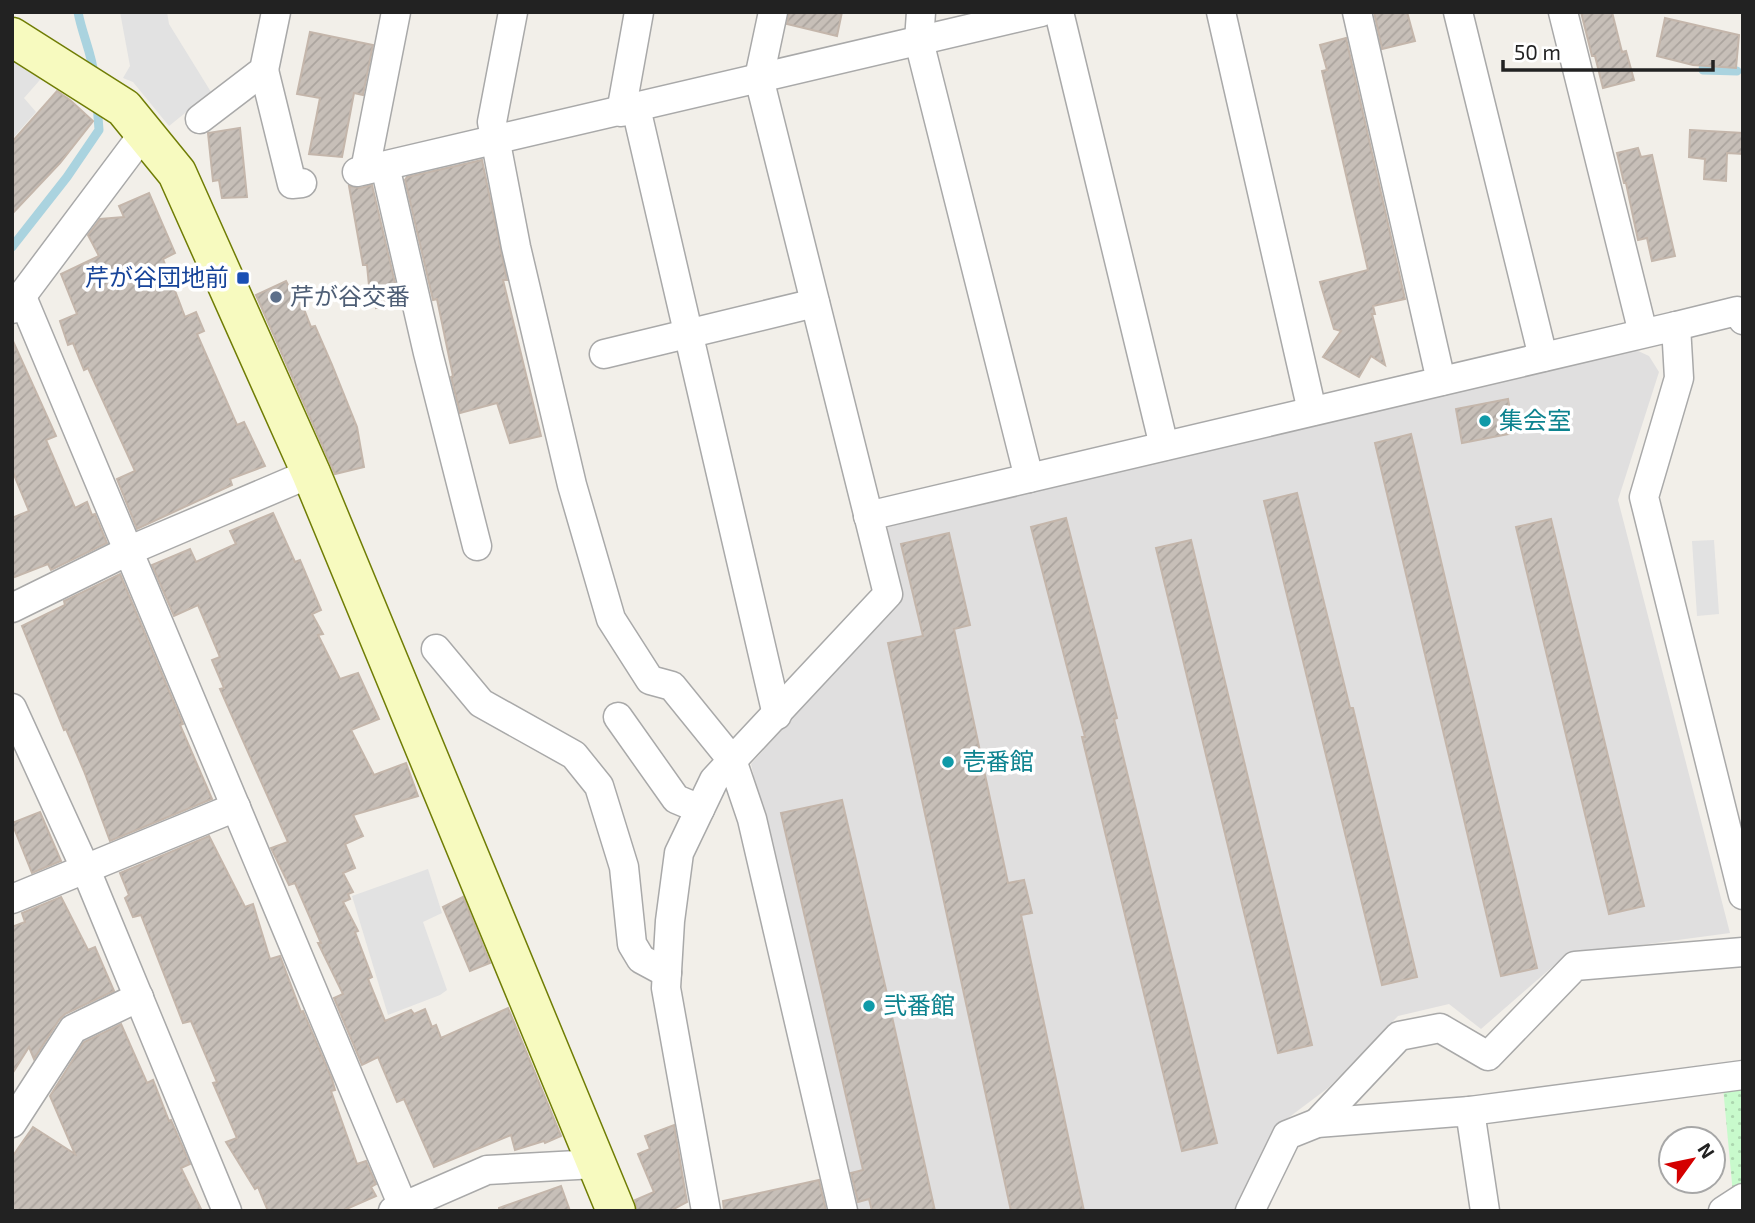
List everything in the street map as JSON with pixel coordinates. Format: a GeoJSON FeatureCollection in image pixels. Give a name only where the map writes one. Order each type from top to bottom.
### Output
{"type":"FeatureCollection","features":[{"type":"Feature","properties":{"kind":"street"},"geometry":{"type":"LineString","coordinates":[[276,12],[264,70],[292,184],[302,183]]}},
{"type":"Feature","properties":{"kind":"street"},"geometry":{"type":"LineString","coordinates":[[396,12],[369,169],[428,353],[477,546]]}},
{"type":"Feature","properties":{"kind":"street"},"geometry":{"type":"LineString","coordinates":[[513,12],[492,122],[516,247],[572,485],[611,619],[650,680],[672,686],[732,760],[752,819],[843,1211]]}},
{"type":"Feature","properties":{"kind":"street"},"geometry":{"type":"LineString","coordinates":[[639,12],[628,110],[688,334],[777,715]]}},
{"type":"Feature","properties":{"kind":"street"},"geometry":{"type":"LineString","coordinates":[[706,1211],[668,1002],[670,921],[679,853],[714,780],[888,594],[760,78],[773,12]]}},
{"type":"Feature","properties":{"kind":"street"},"geometry":{"type":"LineString","coordinates":[[921,12],[919,41],[1029,478]]}},
{"type":"Feature","properties":{"kind":"street"},"geometry":{"type":"LineString","coordinates":[[369,169],[1041,12]]}},
{"type":"Feature","properties":{"kind":"street"},"geometry":{"type":"LineString","coordinates":[[1059,12],[1164,446]]}},
{"type":"Feature","properties":{"kind":"street"},"geometry":{"type":"LineString","coordinates":[[1221,12],[1312,411]]}},
{"type":"Feature","properties":{"kind":"street"},"geometry":{"type":"LineString","coordinates":[[1357,12],[1441,381]]}},
{"type":"Feature","properties":{"kind":"street"},"geometry":{"type":"LineString","coordinates":[[1458,12],[1544,357]]}},
{"type":"Feature","properties":{"kind":"street"},"geometry":{"type":"LineString","coordinates":[[1563,12],[1643,333]]}},
{"type":"Feature","properties":{"kind":"street"},"geometry":{"type":"LineString","coordinates":[[12,37],[134,121],[177,173],[311,473],[616,1211]]}},
{"type":"Feature","properties":{"kind":"street"},"geometry":{"type":"LineString","coordinates":[[200,119],[264,70]]}},
{"type":"Feature","properties":{"kind":"street"},"geometry":{"type":"LineString","coordinates":[[134,121],[17,303],[128,551],[401,1209],[487,1170],[596,1164]]}},
{"type":"Feature","properties":{"kind":"street"},"geometry":{"type":"LineString","coordinates":[[604,354],[815,303]]}},
{"type":"Feature","properties":{"kind":"street"},"geometry":{"type":"LineString","coordinates":[[868,516],[1737,310],[1743,320]]}},
{"type":"Feature","properties":{"kind":"street"},"geometry":{"type":"LineString","coordinates":[[1676,326],[1679,378],[1644,497],[1743,895]]}},
{"type":"Feature","properties":{"kind":"street"},"geometry":{"type":"LineString","coordinates":[[12,608],[128,551],[311,473]]}},
{"type":"Feature","properties":{"kind":"street"},"geometry":{"type":"LineString","coordinates":[[436,649],[481,704],[574,755],[599,786],[624,867],[632,944],[641,959],[667,973]]}},
{"type":"Feature","properties":{"kind":"street"},"geometry":{"type":"LineString","coordinates":[[12,708],[86,870],[228,1211]]}},
{"type":"Feature","properties":{"kind":"street"},"geometry":{"type":"LineString","coordinates":[[618,717],[677,799],[700,809]]}},
{"type":"Feature","properties":{"kind":"street"},"geometry":{"type":"LineString","coordinates":[[12,899],[236,807]]}},
{"type":"Feature","properties":{"kind":"street"},"geometry":{"type":"LineString","coordinates":[[1317,1123],[1399,1036],[1440,1028],[1488,1056],[1575,966],[1743,952]]}},
{"type":"Feature","properties":{"kind":"street"},"geometry":{"type":"LineString","coordinates":[[12,1123],[73,1029],[139,997]]}},
{"type":"Feature","properties":{"kind":"street"},"geometry":{"type":"LineString","coordinates":[[1250,1211],[1287,1135],[1317,1123],[1470,1111],[1743,1074]]}},
{"type":"Feature","properties":{"kind":"street"},"geometry":{"type":"LineString","coordinates":[[1470,1111],[1485,1211]]}},
{"type":"Feature","properties":{"kind":"street"},"geometry":{"type":"LineString","coordinates":[[1723,1211],[1743,1198]]}},
{"type":"Feature","properties":{"kind":"shaded area"},"geometry":{"type":"Polygon","coordinates":[[[120,12],[167,12],[169,24],[211,92],[169,126],[133,82],[123,78],[130,66],[120,12]]]}},
{"type":"Feature","properties":{"kind":"shaded area"},"geometry":{"type":"Polygon","coordinates":[[[12,53],[46,73],[24,98],[36,112],[12,139],[12,53]]]}},
{"type":"Feature","properties":{"kind":"shaded area"},"geometry":{"type":"Polygon","coordinates":[[[1636,350],[1649,356],[1659,372],[1618,500],[1730,933],[1566,955],[1481,1029],[1449,1004],[1398,1016],[1328,1088],[1276,1127],[1250,1182],[1240,1211],[853,1211],[751,764],[900,595],[885,533],[892,520],[1636,350]]]}},
{"type":"Feature","properties":{"kind":"shaded area"},"geometry":{"type":"Polygon","coordinates":[[[1714,540],[1719,614],[1697,616],[1692,541],[1714,540]]]}},
{"type":"Feature","properties":{"kind":"shaded area"},"geometry":{"type":"Polygon","coordinates":[[[428,869],[442,913],[423,922],[447,990],[388,1015],[352,896],[428,869]]]}},
{"type":"Feature","properties":{"kind":"green space"},"geometry":{"type":"Polygon","coordinates":[[[1743,1084],[1743,1188],[1733,1194],[1727,1125],[1723,1087],[1743,1084]]]}},
{"type":"Feature","properties":{"kind":"building"},"geometry":{"type":"Polygon","coordinates":[[[789,12],[842,12],[837,36],[787,24],[789,12]]]}},
{"type":"Feature","properties":{"kind":"building"},"geometry":{"type":"Polygon","coordinates":[[[1374,12],[1407,12],[1415,41],[1382,49],[1374,12]]]}},
{"type":"Feature","properties":{"kind":"building"},"geometry":{"type":"Polygon","coordinates":[[[1581,12],[1612,12],[1622,52],[1626,51],[1634,80],[1603,88],[1581,12]]]}},
{"type":"Feature","properties":{"kind":"building"},"geometry":{"type":"Polygon","coordinates":[[[1665,18],[1739,35],[1736,68],[1693,65],[1657,56],[1665,18]]]}},
{"type":"Feature","properties":{"kind":"building"},"geometry":{"type":"Polygon","coordinates":[[[310,32],[373,45],[363,95],[354,93],[342,157],[309,154],[320,98],[297,94],[310,32]]]}},
{"type":"Feature","properties":{"kind":"building"},"geometry":{"type":"Polygon","coordinates":[[[1346,38],[1405,299],[1373,306],[1375,314],[1372,314],[1385,365],[1371,356],[1359,377],[1323,357],[1341,331],[1334,329],[1320,282],[1368,270],[1322,71],[1327,70],[1320,45],[1346,38]]]}},
{"type":"Feature","properties":{"kind":"building"},"geometry":{"type":"Polygon","coordinates":[[[57,91],[93,121],[60,163],[12,214],[12,142],[57,91]]]}},
{"type":"Feature","properties":{"kind":"building"},"geometry":{"type":"Polygon","coordinates":[[[240,128],[247,197],[222,198],[219,180],[213,181],[208,133],[240,128]]]}},
{"type":"Feature","properties":{"kind":"building"},"geometry":{"type":"Polygon","coordinates":[[[1690,130],[1743,133],[1743,154],[1727,153],[1726,181],[1704,179],[1705,159],[1689,157],[1690,130]]]}},
{"type":"Feature","properties":{"kind":"building"},"geometry":{"type":"Polygon","coordinates":[[[1638,148],[1641,157],[1652,155],[1675,256],[1652,261],[1647,238],[1638,240],[1617,153],[1638,148]]]}},
{"type":"Feature","properties":{"kind":"building"},"geometry":{"type":"Polygon","coordinates":[[[482,160],[507,280],[503,280],[541,436],[510,443],[497,403],[460,413],[437,299],[433,300],[405,180],[407,177],[482,160]]]}},
{"type":"Feature","properties":{"kind":"building"},"geometry":{"type":"Polygon","coordinates":[[[372,185],[400,304],[376,308],[375,296],[370,296],[367,265],[363,265],[349,186],[360,188],[372,185]]]}},
{"type":"Feature","properties":{"kind":"building"},"geometry":{"type":"Polygon","coordinates":[[[149,193],[175,253],[163,259],[185,317],[196,312],[204,331],[197,334],[237,425],[244,422],[265,466],[230,479],[232,485],[137,529],[117,479],[135,471],[88,368],[84,370],[73,343],[68,345],[60,321],[77,314],[61,274],[99,256],[88,235],[100,219],[124,217],[119,206],[149,193]]]}},
{"type":"Feature","properties":{"kind":"building"},"geometry":{"type":"Polygon","coordinates":[[[286,281],[296,301],[300,299],[311,327],[315,326],[332,365],[357,427],[364,467],[335,474],[256,295],[286,281]]]}},
{"type":"Feature","properties":{"kind":"building"},"geometry":{"type":"Polygon","coordinates":[[[12,339],[56,436],[46,440],[75,508],[87,502],[107,543],[51,570],[48,564],[12,578],[12,518],[29,511],[12,470],[12,339]]]}},
{"type":"Feature","properties":{"kind":"building","name":"集会室"},"geometry":{"type":"Polygon","coordinates":[[[1508,399],[1514,433],[1462,443],[1456,409],[1508,399]]]}},
{"type":"Feature","properties":{"kind":"building"},"geometry":{"type":"Polygon","coordinates":[[[1411,434],[1537,968],[1501,976],[1375,443],[1411,434]]]}},
{"type":"Feature","properties":{"kind":"building"},"geometry":{"type":"Polygon","coordinates":[[[1297,493],[1350,708],[1353,708],[1417,977],[1382,985],[1264,501],[1297,493]]]}},
{"type":"Feature","properties":{"kind":"building"},"geometry":{"type":"Polygon","coordinates":[[[273,513],[295,562],[300,560],[321,610],[312,614],[323,634],[318,635],[340,679],[358,673],[379,719],[351,730],[374,775],[406,763],[418,796],[353,815],[363,836],[345,844],[355,868],[343,873],[353,892],[348,894],[350,899],[343,902],[358,931],[355,932],[372,977],[368,979],[385,1021],[411,1010],[414,1014],[425,1009],[432,1027],[436,1025],[441,1038],[508,1008],[561,1136],[515,1150],[511,1135],[434,1167],[404,1099],[397,1102],[378,1057],[362,1065],[334,998],[343,994],[318,943],[321,943],[295,883],[289,885],[271,848],[288,842],[220,689],[224,688],[212,660],[220,657],[198,605],[174,616],[152,565],[190,549],[196,562],[236,544],[230,531],[273,513]]]}},
{"type":"Feature","properties":{"kind":"building"},"geometry":{"type":"Polygon","coordinates":[[[1066,518],[1117,718],[1114,719],[1217,1143],[1182,1151],[1082,737],[1085,737],[1031,527],[1066,518]]]}},
{"type":"Feature","properties":{"kind":"building"},"geometry":{"type":"Polygon","coordinates":[[[1551,519],[1644,906],[1609,914],[1516,527],[1551,519]]]}},
{"type":"Feature","properties":{"kind":"building","name":"壱番館"},"geometry":{"type":"Polygon","coordinates":[[[949,533],[970,625],[954,629],[1008,883],[1024,880],[1032,913],[1021,915],[1084,1211],[1011,1211],[888,643],[923,636],[901,544],[949,533]]]}},
{"type":"Feature","properties":{"kind":"building"},"geometry":{"type":"Polygon","coordinates":[[[1191,540],[1312,1045],[1278,1053],[1156,548],[1191,540]]]}},
{"type":"Feature","properties":{"kind":"building"},"geometry":{"type":"Polygon","coordinates":[[[120,574],[212,799],[110,841],[84,771],[66,729],[64,730],[22,626],[65,605],[64,601],[120,574]]]}},
{"type":"Feature","properties":{"kind":"building","name":"弐番館"},"geometry":{"type":"Polygon","coordinates":[[[842,800],[935,1211],[872,1211],[869,1199],[858,1202],[851,1173],[863,1170],[781,813],[842,800]]]}},
{"type":"Feature","properties":{"kind":"building"},"geometry":{"type":"Polygon","coordinates":[[[40,812],[61,861],[32,873],[12,823],[40,812]]]}},
{"type":"Feature","properties":{"kind":"building"},"geometry":{"type":"Polygon","coordinates":[[[209,836],[245,907],[253,904],[270,959],[280,956],[301,1012],[303,1011],[332,1079],[335,1090],[331,1091],[357,1164],[366,1161],[376,1184],[371,1187],[376,1196],[342,1211],[268,1211],[258,1187],[255,1189],[226,1142],[237,1138],[213,1083],[217,1082],[191,1021],[183,1023],[141,915],[133,917],[125,898],[129,895],[120,873],[209,836]]]}},
{"type":"Feature","properties":{"kind":"building"},"geometry":{"type":"Polygon","coordinates":[[[61,897],[88,950],[95,947],[114,991],[65,1014],[34,1059],[29,1047],[12,1074],[12,927],[25,922],[22,913],[61,897]]]}},
{"type":"Feature","properties":{"kind":"building"},"geometry":{"type":"Polygon","coordinates":[[[463,897],[490,963],[470,971],[443,907],[463,897]]]}},
{"type":"Feature","properties":{"kind":"building"},"geometry":{"type":"Polygon","coordinates":[[[121,1024],[147,1083],[153,1080],[169,1121],[171,1120],[190,1164],[181,1168],[202,1211],[12,1211],[12,1157],[33,1127],[75,1154],[50,1096],[84,1042],[121,1024]]]}},
{"type":"Feature","properties":{"kind":"building"},"geometry":{"type":"Polygon","coordinates":[[[674,1125],[687,1202],[670,1211],[637,1211],[635,1200],[654,1192],[638,1154],[650,1149],[645,1136],[674,1125]]]}},
{"type":"Feature","properties":{"kind":"building"},"geometry":{"type":"Polygon","coordinates":[[[819,1180],[826,1210],[724,1211],[723,1201],[819,1180]]]}},
{"type":"Feature","properties":{"kind":"building"},"geometry":{"type":"Polygon","coordinates":[[[561,1186],[570,1211],[499,1211],[499,1208],[561,1186]]]}},
{"type":"Feature","properties":{"kind":"waterway"},"geometry":{"type":"LineString","coordinates":[[78,12],[94,75]]}},
{"type":"Feature","properties":{"kind":"waterway"},"geometry":{"type":"LineString","coordinates":[[1705,54],[1703,70],[1737,71]]}},
{"type":"Feature","properties":{"kind":"waterway"},"geometry":{"type":"LineString","coordinates":[[12,247],[67,177],[99,130],[97,103]]}},
{"type":"Feature","properties":{"kind":"place","name":"芹が谷団地前"},"geometry":{"type":"Point","coordinates":[243,278]}},
{"type":"Feature","properties":{"kind":"place","name":"芹が谷交番"},"geometry":{"type":"Point","coordinates":[276,297]}},
{"type":"Feature","properties":{"kind":"place","name":"集会室"},"geometry":{"type":"Point","coordinates":[1485,421]}},
{"type":"Feature","properties":{"kind":"place","name":"壱番館"},"geometry":{"type":"Point","coordinates":[948,762]}},
{"type":"Feature","properties":{"kind":"place","name":"弐番館"},"geometry":{"type":"Point","coordinates":[869,1006]}}]}
